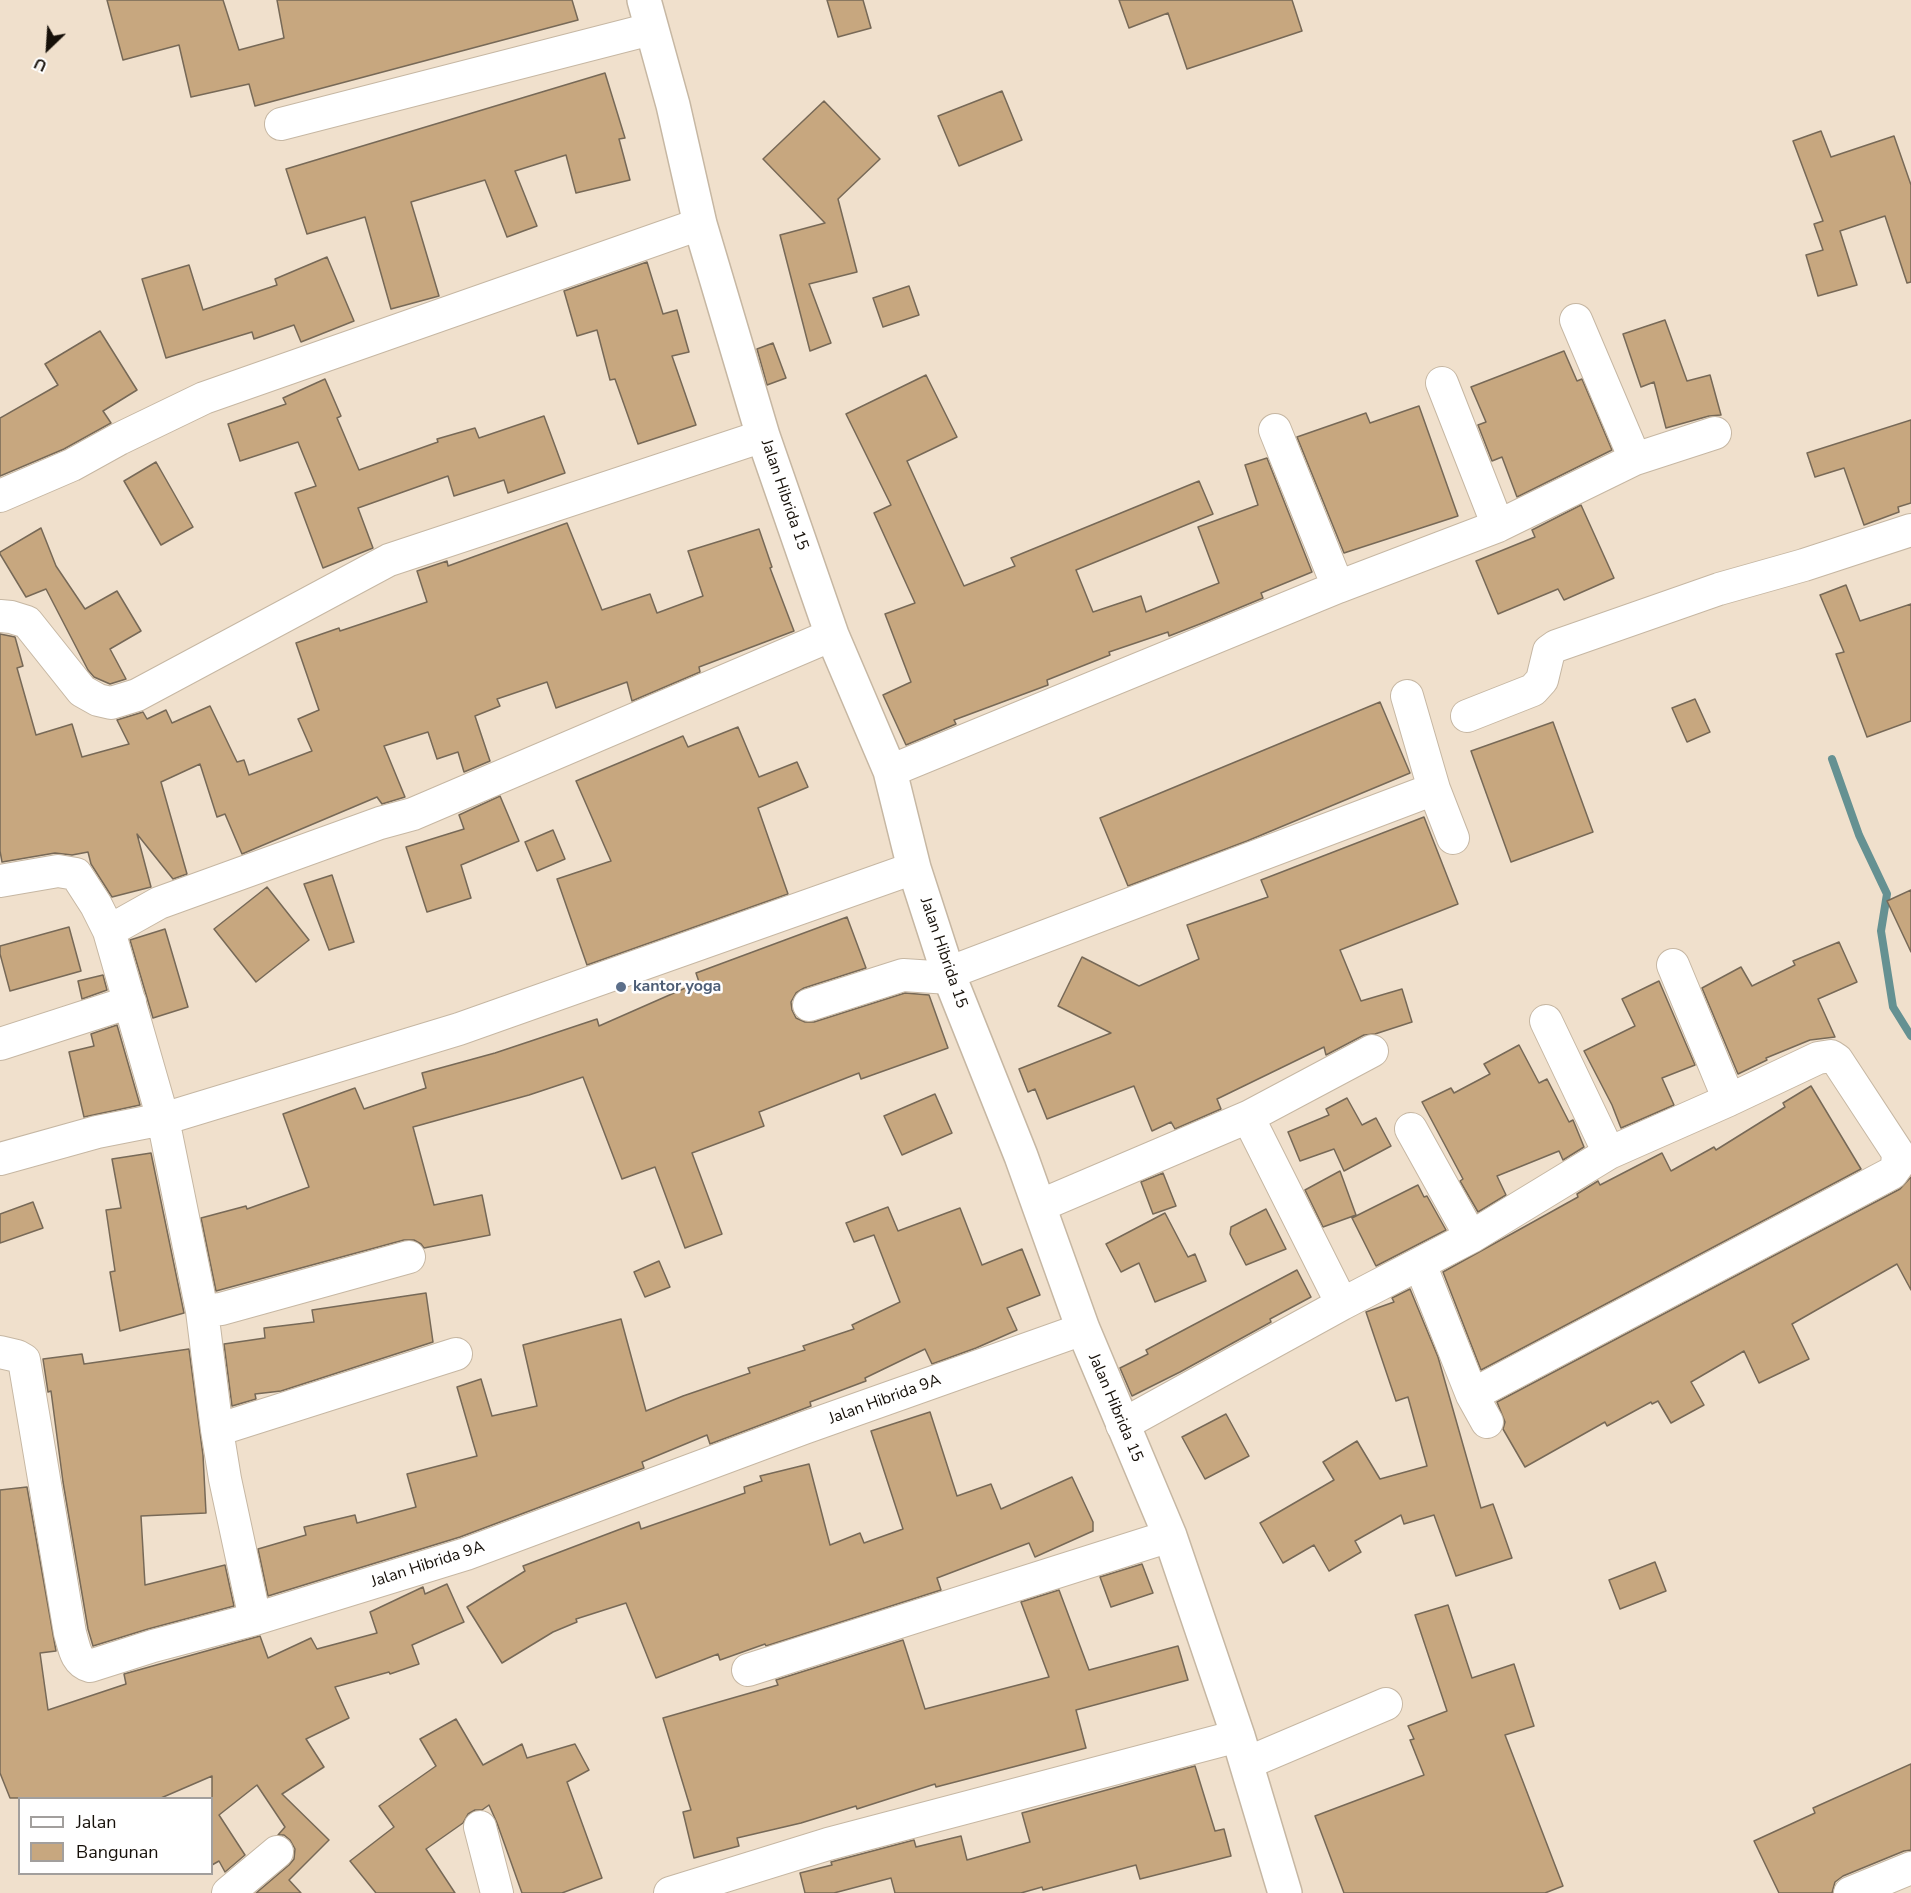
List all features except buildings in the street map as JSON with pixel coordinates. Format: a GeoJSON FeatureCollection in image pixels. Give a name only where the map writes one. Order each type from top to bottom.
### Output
{"type":"FeatureCollection","features":[{"type":"Feature","properties":{"kind":"street"},"geometry":{"type":"LineString","coordinates":[[281,124],[647,14]]}},
{"type":"Feature","properties":{"kind":"street","name":"Jalan Hibrida 15"},"geometry":{"type":"LineString","coordinates":[[647,14],[673,105],[700,224],[763,436],[832,635],[890,771],[914,868],[949,976],[1039,1206],[1083,1329],[1170,1536],[1242,1749],[1285,1893]]}},
{"type":"Feature","properties":{"kind":"street"},"geometry":{"type":"LineString","coordinates":[[0,496],[72,465],[119,439],[204,398],[700,224]]}},
{"type":"Feature","properties":{"kind":"street"},"geometry":{"type":"LineString","coordinates":[[1576,320],[1635,459]]}},
{"type":"Feature","properties":{"kind":"street"},"geometry":{"type":"LineString","coordinates":[[1442,383],[1498,526]]}},
{"type":"Feature","properties":{"kind":"street"},"geometry":{"type":"LineString","coordinates":[[1275,430],[1338,587]]}},
{"type":"Feature","properties":{"kind":"street"},"geometry":{"type":"LineString","coordinates":[[890,771],[1338,587],[1498,526],[1635,459],[1715,434]]}},
{"type":"Feature","properties":{"kind":"street"},"geometry":{"type":"LineString","coordinates":[[0,616],[27,622],[82,691],[98,700],[111,703],[137,695],[389,560],[763,436]]}},
{"type":"Feature","properties":{"kind":"street"},"geometry":{"type":"LineString","coordinates":[[1467,716],[1533,690],[1542,680],[1548,651],[1556,646],[1719,588],[1804,565],[1911,530]]}},
{"type":"Feature","properties":{"kind":"street"},"geometry":{"type":"LineString","coordinates":[[109,930],[159,903],[380,823],[413,814],[832,635]]}},
{"type":"Feature","properties":{"kind":"street"},"geometry":{"type":"LineString","coordinates":[[1407,696],[1434,789],[1454,838]]}},
{"type":"Feature","properties":{"kind":"street"},"geometry":{"type":"LineString","coordinates":[[808,1005],[903,975],[949,976],[1434,789]]}},
{"type":"Feature","properties":{"kind":"street"},"geometry":{"type":"LineString","coordinates":[[0,1159],[97,1132],[163,1119],[459,1029],[914,868]]}},
{"type":"Feature","properties":{"kind":"street"},"geometry":{"type":"LineString","coordinates":[[0,881],[58,871],[76,874],[109,930],[163,1119],[202,1311],[225,1479],[255,1618]]}},
{"type":"Feature","properties":{"kind":"street"},"geometry":{"type":"LineString","coordinates":[[1673,964],[1730,1100]]}},
{"type":"Feature","properties":{"kind":"street"},"geometry":{"type":"LineString","coordinates":[[0,1044],[130,1002]]}},
{"type":"Feature","properties":{"kind":"street"},"geometry":{"type":"LineString","coordinates":[[1546,1021],[1609,1153]]}},
{"type":"Feature","properties":{"kind":"street"},"geometry":{"type":"LineString","coordinates":[[1039,1206],[1248,1118],[1372,1051]]}},
{"type":"Feature","properties":{"kind":"street"},"geometry":{"type":"LineString","coordinates":[[1122,1425],[1342,1304],[1472,1237],[1609,1153],[1730,1100],[1818,1058],[1831,1056],[1837,1060],[1899,1152],[1897,1166],[1892,1173],[1472,1395]]}},
{"type":"Feature","properties":{"kind":"street"},"geometry":{"type":"LineString","coordinates":[[1248,1118],[1342,1304]]}},
{"type":"Feature","properties":{"kind":"street"},"geometry":{"type":"LineString","coordinates":[[1411,1129],[1472,1237]]}},
{"type":"Feature","properties":{"kind":"street"},"geometry":{"type":"LineString","coordinates":[[202,1311],[221,1309],[409,1257]]}},
{"type":"Feature","properties":{"kind":"street"},"geometry":{"type":"LineString","coordinates":[[1420,1264],[1472,1395],[1487,1422]]}},
{"type":"Feature","properties":{"kind":"street","name":"Jalan Hibrida 9A"},"geometry":{"type":"LineString","coordinates":[[0,1352],[24,1360],[70,1633],[78,1658],[84,1665],[90,1666],[466,1554],[804,1428],[1083,1329]]}},
{"type":"Feature","properties":{"kind":"street"},"geometry":{"type":"LineString","coordinates":[[217,1430],[456,1354]]}},
{"type":"Feature","properties":{"kind":"street"},"geometry":{"type":"LineString","coordinates":[[748,1671],[1170,1536]]}},
{"type":"Feature","properties":{"kind":"street"},"geometry":{"type":"LineString","coordinates":[[670,1893],[828,1844],[1242,1749],[1386,1704]]}},
{"type":"Feature","properties":{"kind":"street"},"geometry":{"type":"LineString","coordinates":[[480,1827],[497,1893]]}},
{"type":"Feature","properties":{"kind":"street"},"geometry":{"type":"LineString","coordinates":[[228,1893],[277,1852]]}},
{"type":"Feature","properties":{"kind":"street"},"geometry":{"type":"LineString","coordinates":[[1850,1893],[1911,1868]]}},
{"type":"Feature","properties":{"kind":"waterway"},"geometry":{"type":"LineString","coordinates":[[1832,759],[1859,835],[1887,894],[1881,931],[1893,1007],[1911,1036]]}},
{"type":"Feature","properties":{"kind":"place","name":"kantor yoga"},"geometry":{"type":"Point","coordinates":[621,987]}}]}
